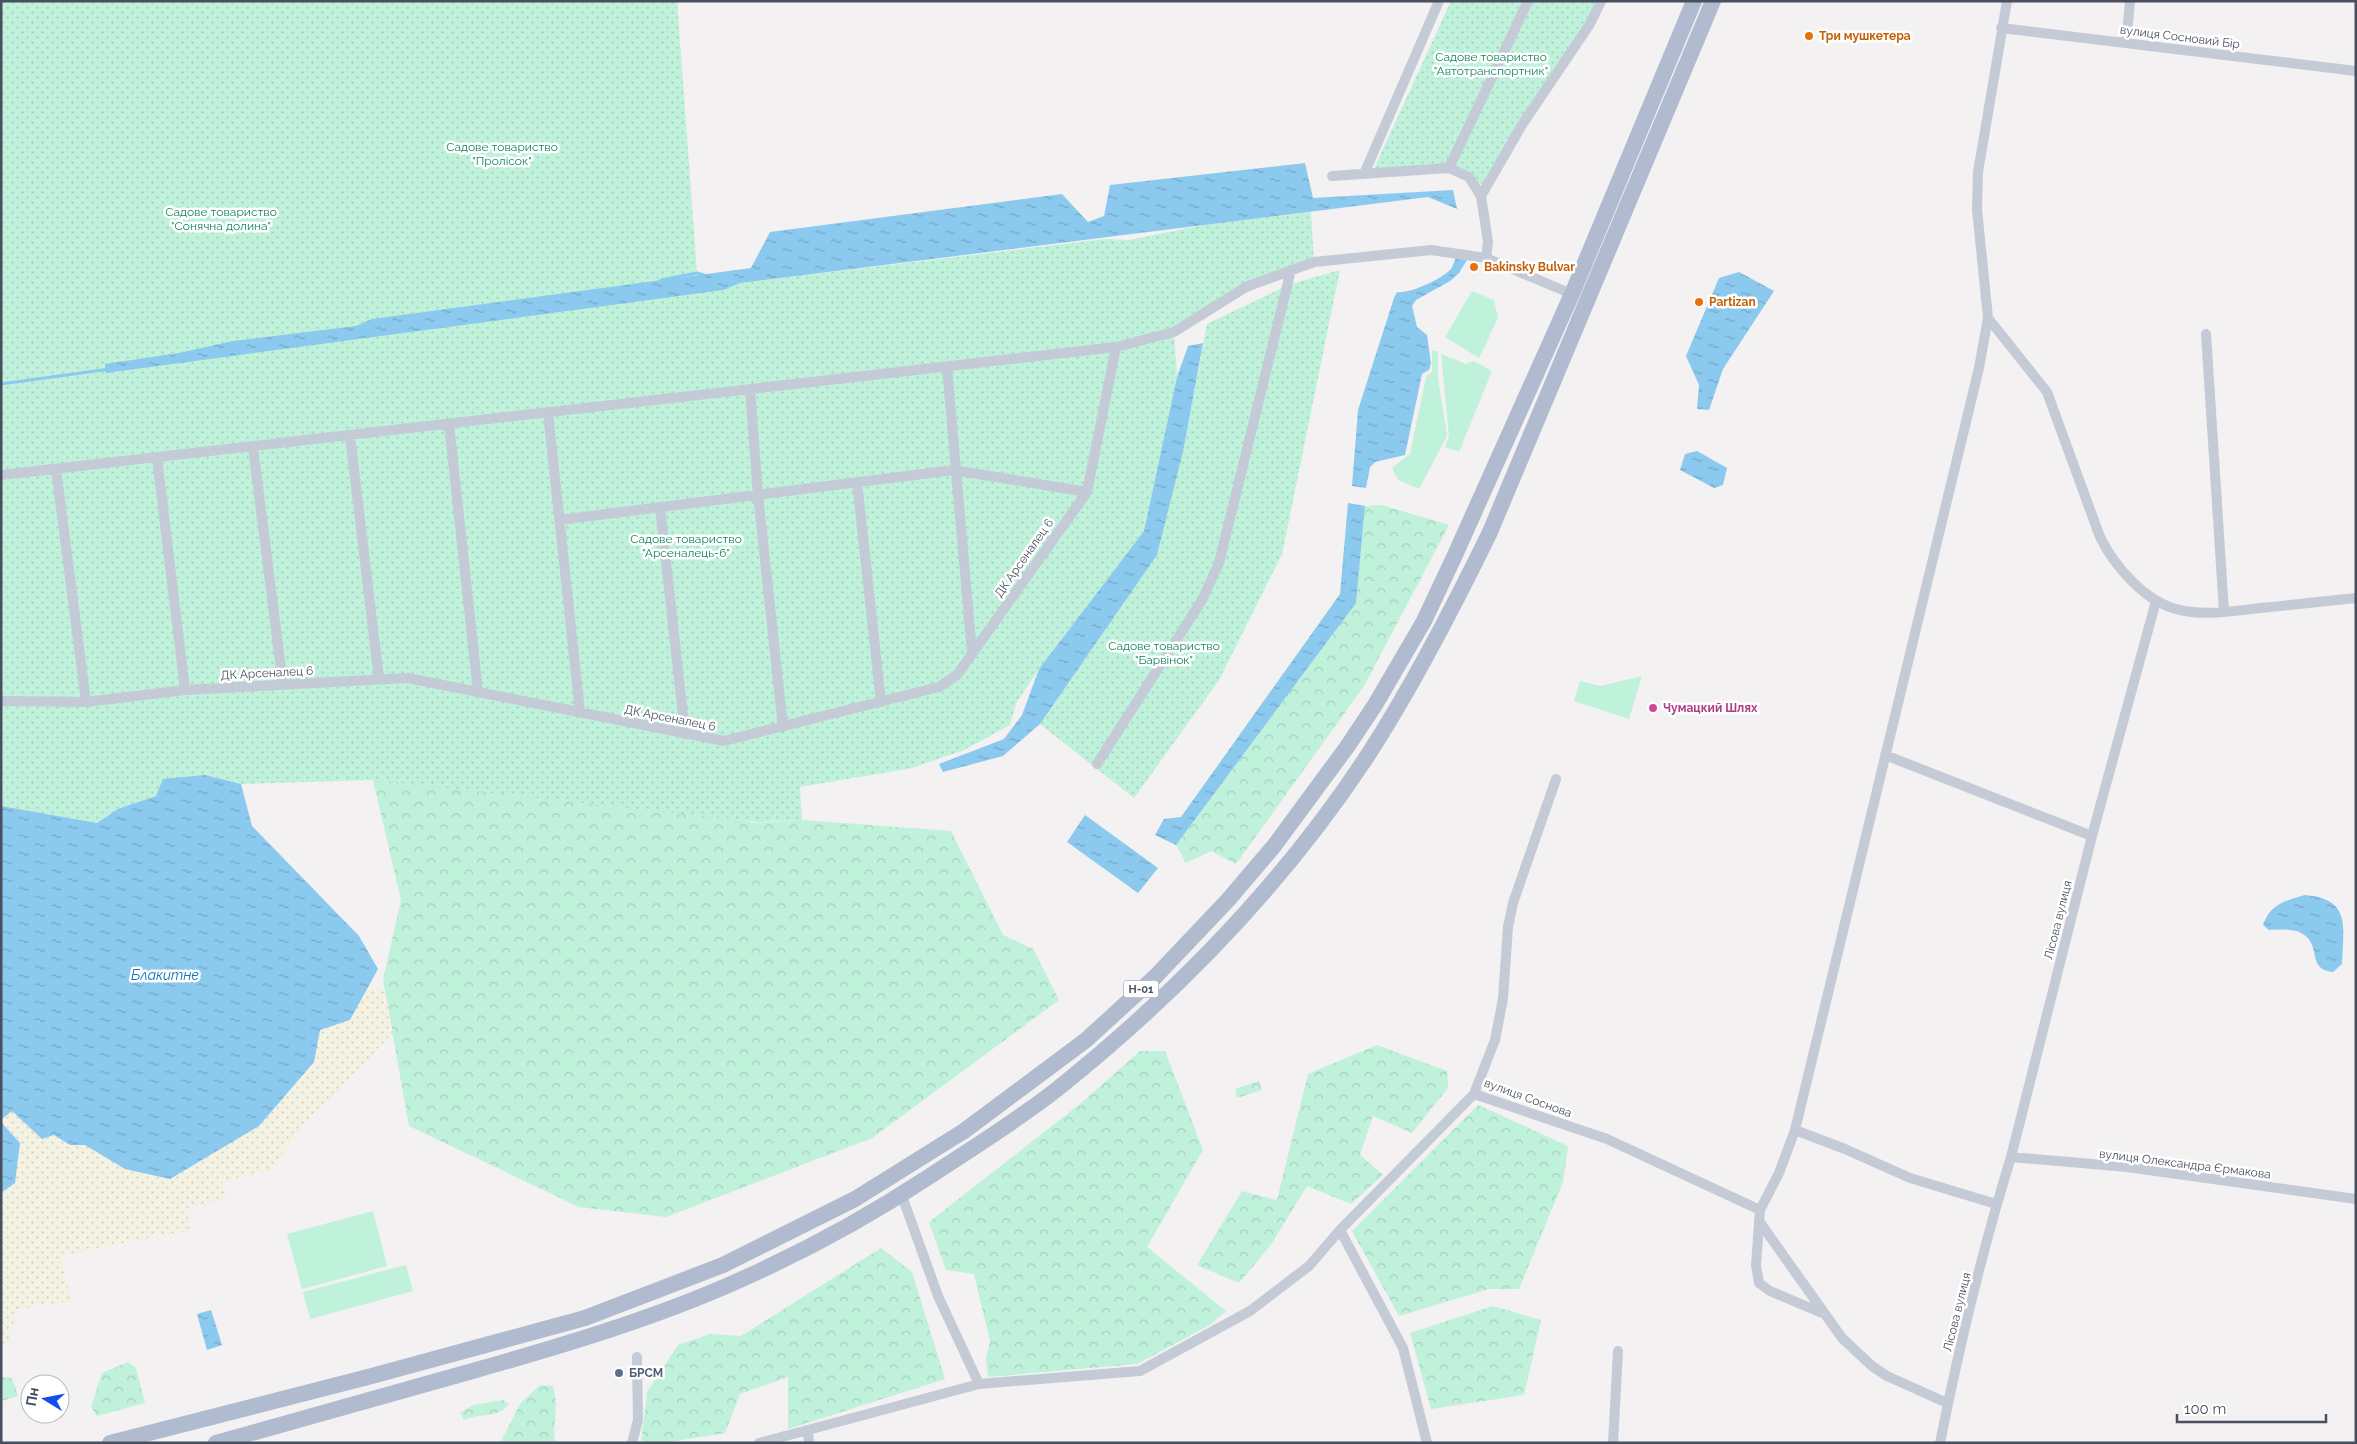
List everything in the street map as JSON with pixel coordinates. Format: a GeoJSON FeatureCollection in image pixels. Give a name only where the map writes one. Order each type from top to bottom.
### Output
{"type":"FeatureCollection","features":[{"type":"Feature","properties":{"kind":"main road","name":"Н-01"},"geometry":{"type":"LineString","coordinates":[[110,1443],[368,1378],[585,1318],[723,1265],[855,1198],[956,1136],[1086,1040],[1155,977],[1228,900],[1274,846],[1347,747],[1424,621],[1489,482],[1572,294],[1694,1]]}},
{"type":"Feature","properties":{"kind":"main road","name":"Н-01"},"geometry":{"type":"LineString","coordinates":[[216,1443],[548,1350],[609,1330],[740,1280],[794,1254],[902,1196],[990,1138],[1054,1091],[1151,1010],[1267,888],[1320,822],[1367,756],[1449,615],[1490,532],[1713,1]]}},
{"type":"Feature","properties":{"kind":"street"},"geometry":{"type":"LineString","coordinates":[[1364,174],[1439,1]]}},
{"type":"Feature","properties":{"kind":"street"},"geometry":{"type":"LineString","coordinates":[[1449,168],[1528,1]]}},
{"type":"Feature","properties":{"kind":"street"},"geometry":{"type":"LineString","coordinates":[[1481,196],[1522,124],[1590,24],[1601,1]]}},
{"type":"Feature","properties":{"kind":"street"},"geometry":{"type":"LineString","coordinates":[[1822,1313],[1770,1291],[1759,1283],[1756,1265],[1760,1215],[1779,1173],[1795,1130],[1977,377],[1988,318],[1977,209],[1978,172],[2007,1]]}},
{"type":"Feature","properties":{"kind":"street"},"geometry":{"type":"LineString","coordinates":[[2126,43],[2130,1]]}},
{"type":"Feature","properties":{"kind":"street","name":"вулиця Сосновий Бір"},"geometry":{"type":"LineString","coordinates":[[2002,28],[2356,71]]}},
{"type":"Feature","properties":{"kind":"street"},"geometry":{"type":"LineString","coordinates":[[1332,176],[1449,168],[1470,177],[1481,196],[1488,242],[1486,258]]}},
{"type":"Feature","properties":{"kind":"street"},"geometry":{"type":"LineString","coordinates":[[1,475],[1116,348],[1174,332],[1246,287],[1314,262],[1431,250],[1486,258],[1572,294]]}},
{"type":"Feature","properties":{"kind":"street"},"geometry":{"type":"LineString","coordinates":[[1097,764],[1202,600],[1219,564],[1291,270]]}},
{"type":"Feature","properties":{"kind":"street"},"geometry":{"type":"LineString","coordinates":[[1988,318],[2047,392],[2108,554],[2134,582],[2156,601],[2179,610],[2224,612],[2356,598]]}},
{"type":"Feature","properties":{"kind":"street"},"geometry":{"type":"LineString","coordinates":[[2206,334],[2224,612]]}},
{"type":"Feature","properties":{"kind":"street","name":"ДК Арсеналец 6"},"geometry":{"type":"LineString","coordinates":[[1,701],[86,702],[185,690],[408,678],[724,742],[939,687],[957,675],[1087,492],[1116,348]]}},
{"type":"Feature","properties":{"kind":"street"},"geometry":{"type":"LineString","coordinates":[[947,367],[954,470],[972,653]]}},
{"type":"Feature","properties":{"kind":"street"},"geometry":{"type":"LineString","coordinates":[[750,390],[758,495],[783,726]]}},
{"type":"Feature","properties":{"kind":"street"},"geometry":{"type":"LineString","coordinates":[[548,413],[580,712]]}},
{"type":"Feature","properties":{"kind":"street"},"geometry":{"type":"LineString","coordinates":[[449,424],[478,692]]}},
{"type":"Feature","properties":{"kind":"street"},"geometry":{"type":"LineString","coordinates":[[350,436],[379,679]]}},
{"type":"Feature","properties":{"kind":"street"},"geometry":{"type":"LineString","coordinates":[[253,447],[283,685]]}},
{"type":"Feature","properties":{"kind":"street"},"geometry":{"type":"LineString","coordinates":[[158,458],[185,690]]}},
{"type":"Feature","properties":{"kind":"street"},"geometry":{"type":"LineString","coordinates":[[56,469],[86,702]]}},
{"type":"Feature","properties":{"kind":"street"},"geometry":{"type":"LineString","coordinates":[[558,520],[954,470],[1087,492]]}},
{"type":"Feature","properties":{"kind":"street"},"geometry":{"type":"LineString","coordinates":[[857,482],[881,702]]}},
{"type":"Feature","properties":{"kind":"street"},"geometry":{"type":"LineString","coordinates":[[660,507],[686,734]]}},
{"type":"Feature","properties":{"kind":"street","name":"Лісова вулиця"},"geometry":{"type":"LineString","coordinates":[[1940,1443],[1947,1403],[1996,1204],[2011,1158],[2092,836],[2156,601]]}},
{"type":"Feature","properties":{"kind":"street"},"geometry":{"type":"LineString","coordinates":[[1885,755],[2092,836]]}},
{"type":"Feature","properties":{"kind":"street","name":"вулиця Соснова"},"geometry":{"type":"LineString","coordinates":[[1556,779],[1513,903],[1508,927],[1502,1007],[1495,1040],[1474,1094],[1608,1139],[1760,1215]]}},
{"type":"Feature","properties":{"kind":"street"},"geometry":{"type":"LineString","coordinates":[[759,1443],[979,1384],[1140,1371],[1250,1312],[1309,1266],[1340,1230],[1474,1094]]}},
{"type":"Feature","properties":{"kind":"street"},"geometry":{"type":"LineString","coordinates":[[1795,1130],[1845,1149],[1910,1178],[1996,1204]]}},
{"type":"Feature","properties":{"kind":"street","name":"вулиця Олександра Єрмакова"},"geometry":{"type":"LineString","coordinates":[[2011,1158],[2127,1167],[2356,1199]]}},
{"type":"Feature","properties":{"kind":"street"},"geometry":{"type":"LineString","coordinates":[[902,1196],[938,1296],[979,1384]]}},
{"type":"Feature","properties":{"kind":"street"},"geometry":{"type":"LineString","coordinates":[[1760,1215],[1822,1313],[1842,1338],[1872,1366],[1887,1376],[1947,1403]]}},
{"type":"Feature","properties":{"kind":"street"},"geometry":{"type":"LineString","coordinates":[[1340,1230],[1403,1348],[1427,1443]]}},
{"type":"Feature","properties":{"kind":"street"},"geometry":{"type":"LineString","coordinates":[[1613,1443],[1618,1351]]}},
{"type":"Feature","properties":{"kind":"street"},"geometry":{"type":"LineString","coordinates":[[632,1443],[638,1420],[637,1357]]}},
{"type":"Feature","properties":{"kind":"street"},"geometry":{"type":"LineString","coordinates":[[808,1430],[809,1443]]}},
{"type":"Feature","properties":{"kind":"green space","name":"Садове товариство \"Арсеналець-6\""},"geometry":{"type":"Polygon","coordinates":[[[1,1],[677,1],[697,273],[740,283],[1105,239],[1129,240],[1209,224],[1311,212],[1314,262],[1246,287],[1174,332],[1177,377],[1144,531],[1039,669],[1016,703],[1010,725],[964,750],[912,768],[800,787],[802,820],[758,822],[373,780],[241,784],[205,775],[109,815],[97,823],[3,807],[1,1]]]}},
{"type":"Feature","properties":{"kind":"green space","name":"Садове товариство \"Автотранспортник\""},"geometry":{"type":"Polygon","coordinates":[[[1451,1],[1601,1],[1486,187],[1449,168],[1372,173],[1451,1]]]}},
{"type":"Feature","properties":{"kind":"green space","name":"Садове товариство \"Барвінок\""},"geometry":{"type":"Polygon","coordinates":[[[1340,270],[1282,554],[1219,680],[1134,798],[1040,724],[1157,555],[1183,452],[1207,324],[1288,285],[1340,270]]]}},
{"type":"Feature","properties":{"kind":"green space"},"geometry":{"type":"Polygon","coordinates":[[[1472,291],[1494,300],[1498,318],[1479,358],[1445,337],[1472,291]]]}},
{"type":"Feature","properties":{"kind":"green space"},"geometry":{"type":"Polygon","coordinates":[[[1432,351],[1438,351],[1438,378],[1447,436],[1419,489],[1398,480],[1392,468],[1410,454],[1426,376],[1432,372],[1432,351]]]}},
{"type":"Feature","properties":{"kind":"green space"},"geometry":{"type":"Polygon","coordinates":[[[1441,354],[1466,364],[1474,361],[1492,371],[1459,452],[1445,447],[1449,436],[1441,354]]]}},
{"type":"Feature","properties":{"kind":"green space"},"geometry":{"type":"Polygon","coordinates":[[[1382,505],[1449,525],[1364,686],[1236,864],[1211,851],[1186,863],[1176,845],[1356,603],[1365,506],[1382,505]]]}},
{"type":"Feature","properties":{"kind":"green space"},"geometry":{"type":"Polygon","coordinates":[[[1642,676],[1629,719],[1574,701],[1580,681],[1600,686],[1642,676]]]}},
{"type":"Feature","properties":{"kind":"green space"},"geometry":{"type":"Polygon","coordinates":[[[548,745],[752,823],[802,820],[951,831],[1003,935],[1033,949],[1059,1000],[872,1138],[666,1217],[579,1207],[409,1126],[383,980],[401,900],[373,780],[548,745]]]}},
{"type":"Feature","properties":{"kind":"green space"},"geometry":{"type":"Polygon","coordinates":[[[1377,1045],[1447,1071],[1448,1088],[1412,1133],[1373,1116],[1360,1155],[1383,1175],[1351,1204],[1307,1186],[1270,1246],[1239,1283],[1197,1265],[1242,1191],[1277,1200],[1308,1074],[1377,1045]]]}},
{"type":"Feature","properties":{"kind":"green space"},"geometry":{"type":"Polygon","coordinates":[[[1140,1051],[1165,1051],[1203,1150],[1147,1247],[1226,1311],[1210,1325],[1137,1364],[988,1377],[986,1359],[990,1341],[974,1274],[946,1270],[929,1222],[1080,1104],[1140,1051]]]}},
{"type":"Feature","properties":{"kind":"green space"},"geometry":{"type":"Polygon","coordinates":[[[1259,1081],[1262,1090],[1237,1098],[1235,1089],[1259,1081]]]}},
{"type":"Feature","properties":{"kind":"green space"},"geometry":{"type":"Polygon","coordinates":[[[1478,1105],[1568,1146],[1563,1182],[1519,1289],[1489,1289],[1399,1316],[1352,1231],[1478,1105]]]}},
{"type":"Feature","properties":{"kind":"green space"},"geometry":{"type":"Polygon","coordinates":[[[373,1211],[387,1266],[302,1289],[287,1234],[373,1211]]]}},
{"type":"Feature","properties":{"kind":"green space"},"geometry":{"type":"Polygon","coordinates":[[[881,1248],[912,1272],[945,1379],[788,1429],[788,1377],[740,1394],[725,1433],[663,1443],[641,1443],[647,1392],[678,1345],[710,1334],[741,1336],[881,1248]]]}},
{"type":"Feature","properties":{"kind":"green space"},"geometry":{"type":"Polygon","coordinates":[[[406,1265],[413,1291],[310,1319],[303,1292],[406,1265]]]}},
{"type":"Feature","properties":{"kind":"green space"},"geometry":{"type":"Polygon","coordinates":[[[1493,1306],[1541,1320],[1524,1395],[1431,1409],[1410,1333],[1493,1306]]]}},
{"type":"Feature","properties":{"kind":"green space"},"geometry":{"type":"Polygon","coordinates":[[[128,1362],[136,1368],[145,1403],[97,1416],[91,1407],[102,1373],[128,1362]]]}},
{"type":"Feature","properties":{"kind":"green space"},"geometry":{"type":"Polygon","coordinates":[[[1,1377],[12,1378],[18,1396],[1,1401],[1,1377]]]}},
{"type":"Feature","properties":{"kind":"green space"},"geometry":{"type":"Polygon","coordinates":[[[540,1385],[553,1386],[556,1402],[554,1436],[556,1443],[500,1443],[520,1404],[540,1385]]]}},
{"type":"Feature","properties":{"kind":"green space"},"geometry":{"type":"Polygon","coordinates":[[[503,1400],[509,1404],[505,1409],[495,1414],[464,1420],[460,1413],[473,1405],[503,1400]]]}},
{"type":"Feature","properties":{"kind":"sand"},"geometry":{"type":"Polygon","coordinates":[[[384,987],[393,1033],[284,1149],[275,1168],[222,1182],[227,1198],[187,1209],[191,1230],[60,1256],[71,1301],[18,1309],[7,1346],[1,1345],[1,1193],[15,1183],[20,1143],[1,1120],[12,1110],[42,1139],[54,1135],[70,1145],[85,1145],[170,1179],[259,1126],[314,1063],[320,1030],[350,1020],[366,990],[384,987]]]}},
{"type":"Feature","properties":{"kind":"water"},"geometry":{"type":"Polygon","coordinates":[[[1305,163],[1313,198],[1453,190],[1457,209],[1428,197],[740,283],[723,290],[106,373],[105,364],[179,353],[233,341],[356,326],[372,319],[751,268],[770,232],[1062,194],[1088,222],[1104,216],[1110,185],[1305,163]]]}},
{"type":"Feature","properties":{"kind":"water"},"geometry":{"type":"Polygon","coordinates":[[[1456,258],[1467,260],[1459,273],[1450,281],[1416,300],[1412,306],[1417,327],[1427,335],[1431,363],[1429,370],[1422,374],[1405,455],[1375,462],[1370,467],[1366,488],[1352,486],[1358,410],[1394,298],[1397,292],[1410,291],[1441,277],[1451,269],[1456,258]]]}},
{"type":"Feature","properties":{"kind":"water"},"geometry":{"type":"Polygon","coordinates":[[[1739,272],[1774,291],[1723,369],[1709,410],[1697,409],[1699,385],[1686,356],[1719,278],[1739,272]]]}},
{"type":"Feature","properties":{"kind":"water"},"geometry":{"type":"Polygon","coordinates":[[[1203,343],[1183,452],[1157,555],[1040,724],[1003,756],[943,772],[939,764],[1004,739],[1022,715],[1039,669],[1144,531],[1177,377],[1188,346],[1203,343]]]}},
{"type":"Feature","properties":{"kind":"water"},"geometry":{"type":"Polygon","coordinates":[[[1697,451],[1727,468],[1723,485],[1714,488],[1680,470],[1685,454],[1697,451]]]}},
{"type":"Feature","properties":{"kind":"water"},"geometry":{"type":"Polygon","coordinates":[[[1348,503],[1365,506],[1356,603],[1176,845],[1155,835],[1164,819],[1181,817],[1340,594],[1348,503]]]}},
{"type":"Feature","properties":{"kind":"water","name":"Блакитне"},"geometry":{"type":"Polygon","coordinates":[[[205,775],[241,784],[252,826],[359,936],[378,969],[350,1020],[320,1030],[314,1062],[259,1126],[170,1179],[125,1169],[85,1145],[70,1145],[54,1135],[42,1139],[12,1111],[1,1120],[1,806],[97,823],[118,809],[156,796],[163,779],[205,775]]]}},
{"type":"Feature","properties":{"kind":"water"},"geometry":{"type":"Polygon","coordinates":[[[1085,815],[1158,868],[1138,893],[1067,842],[1085,815]]]}},
{"type":"Feature","properties":{"kind":"water"},"geometry":{"type":"Polygon","coordinates":[[[2305,895],[2331,902],[2338,909],[2342,917],[2342,964],[2333,972],[2324,970],[2319,966],[2311,943],[2301,933],[2290,930],[2269,930],[2263,925],[2275,907],[2285,901],[2305,895]]]}},
{"type":"Feature","properties":{"kind":"water"},"geometry":{"type":"Polygon","coordinates":[[[1,1122],[20,1143],[15,1183],[1,1193],[1,1122]]]}},
{"type":"Feature","properties":{"kind":"water"},"geometry":{"type":"Polygon","coordinates":[[[211,1310],[222,1345],[207,1350],[197,1314],[211,1310]]]}},
{"type":"Feature","properties":{"kind":"waterway"},"geometry":{"type":"LineString","coordinates":[[661,280],[697,273],[704,275]]}},
{"type":"Feature","properties":{"kind":"waterway"},"geometry":{"type":"LineString","coordinates":[[1,384],[110,369]]}},
{"type":"Feature","properties":{"kind":"place","name":"Три мушкетера"},"geometry":{"type":"Point","coordinates":[1809,36]}},
{"type":"Feature","properties":{"kind":"place","name":"Bakinsky Bulvar"},"geometry":{"type":"Point","coordinates":[1474,267]}},
{"type":"Feature","properties":{"kind":"place","name":"Partizan"},"geometry":{"type":"Point","coordinates":[1699,302]}},
{"type":"Feature","properties":{"kind":"place","name":"Чумацкий Шлях"},"geometry":{"type":"Point","coordinates":[1653,708]}},
{"type":"Feature","properties":{"kind":"place","name":"БРСМ"},"geometry":{"type":"Point","coordinates":[619,1373]}},
{"type":"Feature","properties":{"kind":"park label","name":"Садове товариство \"Пролісок\""},"geometry":{"type":"Point","coordinates":[502,154]}},
{"type":"Feature","properties":{"kind":"park label","name":"Садове товариство \"Сонячна долина\""},"geometry":{"type":"Point","coordinates":[221,219]}}]}
